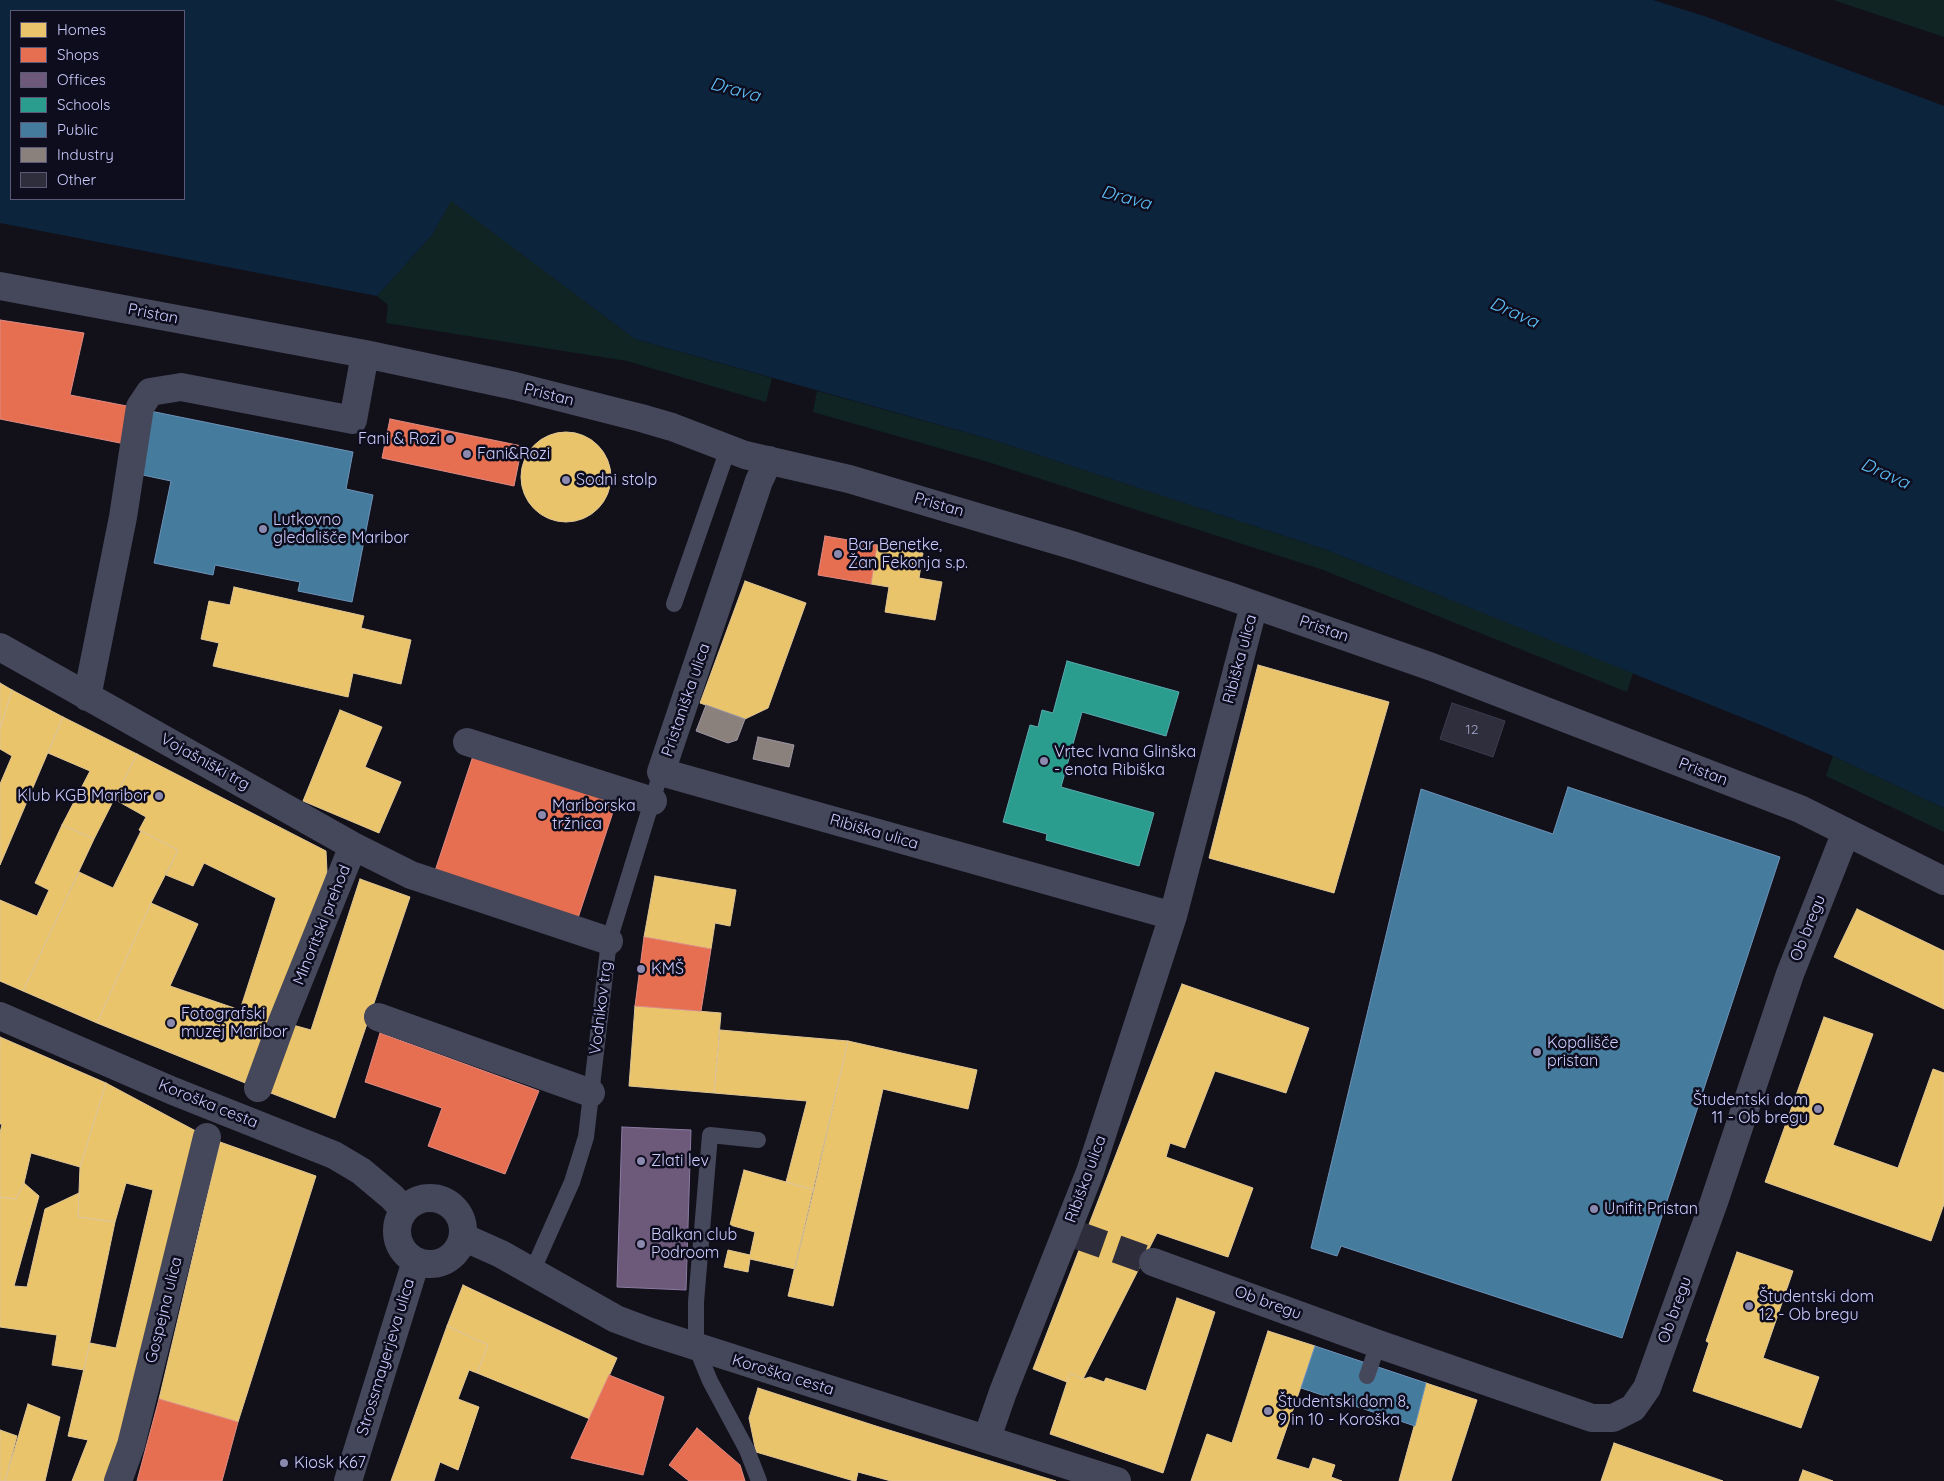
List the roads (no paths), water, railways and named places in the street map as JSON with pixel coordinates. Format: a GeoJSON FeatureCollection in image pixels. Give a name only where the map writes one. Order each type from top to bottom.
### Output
{"type":"FeatureCollection","features":[{"type":"Feature","properties":{"kind":"street","name":"Pristan"},"geometry":{"type":"LineString","coordinates":[[0,286],[366,354],[515,386],[641,418],[672,427],[728,449],[849,479],[997,522],[1254,605],[1432,668],[1791,805],[1846,832]]}},
{"type":"Feature","properties":{"kind":"street"},"geometry":{"type":"LineString","coordinates":[[87,697],[123,517],[140,407],[150,392],[181,387],[353,420],[366,354]]}},
{"type":"Feature","properties":{"kind":"street","name":"Pristaniška ulica"},"geometry":{"type":"LineString","coordinates":[[662,772],[759,482],[769,460]]}},
{"type":"Feature","properties":{"kind":"street","name":"Ribiška ulica"},"geometry":{"type":"LineString","coordinates":[[987,1438],[1003,1392],[1072,1234],[1090,1172],[1173,916],[1254,605]]}},
{"type":"Feature","properties":{"kind":"street","name":"Vojašniški trg"},"geometry":{"type":"LineString","coordinates":[[0,646],[353,846],[411,875]]}},
{"type":"Feature","properties":{"kind":"street"},"geometry":{"type":"LineString","coordinates":[[467,742],[652,801]]}},
{"type":"Feature","properties":{"kind":"street","name":"Ribiška ulica"},"geometry":{"type":"LineString","coordinates":[[662,772],[1173,916]]}},
{"type":"Feature","properties":{"kind":"street"},"geometry":{"type":"LineString","coordinates":[[1846,832],[1944,881]]}},
{"type":"Feature","properties":{"kind":"street","name":"Ob bregu"},"geometry":{"type":"LineString","coordinates":[[1153,1262],[1378,1344],[1592,1418],[1613,1418],[1633,1408],[1647,1388],[1714,1202],[1790,974],[1846,832]]}},
{"type":"Feature","properties":{"kind":"street","name":"Minoritski prehod"},"geometry":{"type":"LineString","coordinates":[[258,1088],[353,846]]}},
{"type":"Feature","properties":{"kind":"street","name":"Vodnikov trg"},"geometry":{"type":"LineString","coordinates":[[411,875],[609,941]]}},
{"type":"Feature","properties":{"kind":"street","name":"Koroška cesta"},"geometry":{"type":"LineString","coordinates":[[0,1016],[173,1091],[334,1155],[361,1171],[392,1197],[404,1210]]}},
{"type":"Feature","properties":{"kind":"street"},"geometry":{"type":"LineString","coordinates":[[378,1016],[591,1093]]}},
{"type":"Feature","properties":{"kind":"street","name":"Gospejna ulica"},"geometry":{"type":"LineString","coordinates":[[118,1481],[131,1445],[207,1137]]}},
{"type":"Feature","properties":{"kind":"street"},"geometry":{"type":"LineString","coordinates":[[433,1198],[444,1201],[453,1207],[459,1216],[462,1226],[462,1237],[459,1246],[445,1260],[426,1264],[416,1261],[401,1248],[397,1238],[397,1228],[404,1210],[412,1203],[422,1199],[433,1198]]}},
{"type":"Feature","properties":{"kind":"street","name":"Koroška cesta"},"geometry":{"type":"LineString","coordinates":[[462,1237],[500,1254],[616,1319],[696,1347],[987,1438],[1117,1481]]}},
{"type":"Feature","properties":{"kind":"street","name":"Strossmayerjeva ulica"},"geometry":{"type":"LineString","coordinates":[[348,1481],[416,1261]]}},
{"type":"Feature","properties":{"kind":"lane"},"geometry":{"type":"LineString","coordinates":[[674,604],[728,449]]}},
{"type":"Feature","properties":{"kind":"lane","name":"Pristaniška ulica"},"geometry":{"type":"LineString","coordinates":[[609,941],[662,772]]}},
{"type":"Feature","properties":{"kind":"lane","name":"Vodnikov trg"},"geometry":{"type":"LineString","coordinates":[[532,1272],[572,1182],[586,1137],[609,941]]}},
{"type":"Feature","properties":{"kind":"lane"},"geometry":{"type":"LineString","coordinates":[[758,1140],[710,1135],[696,1302],[696,1347],[710,1381],[747,1450],[759,1481]]}},
{"type":"Feature","properties":{"kind":"lane"},"geometry":{"type":"LineString","coordinates":[[1367,1376],[1378,1344]]}},
{"type":"Feature","properties":{"kind":"water","name":"Drava"},"geometry":{"type":"Polygon","coordinates":[[[0,0],[1653,0],[1707,17],[1944,106],[1944,808],[1768,728],[1327,550],[993,440],[635,339],[451,201],[432,235],[377,296],[0,223],[0,0]]]}},
{"type":"Feature","properties":{"kind":"tunnel"},"geometry":{"type":"LineString","coordinates":[[1077,1235],[1153,1262]]}},
{"type":"Feature","properties":{"kind":"place","name":"Fani & Rozi"},"geometry":{"type":"Point","coordinates":[450,439]}},
{"type":"Feature","properties":{"kind":"place","name":"Fani&Rozi"},"geometry":{"type":"Point","coordinates":[467,454]}},
{"type":"Feature","properties":{"kind":"place","name":"Sodni stolp"},"geometry":{"type":"Point","coordinates":[566,480]}},
{"type":"Feature","properties":{"kind":"place","name":"Lutkovno gledališče Maribor"},"geometry":{"type":"Point","coordinates":[263,529]}},
{"type":"Feature","properties":{"kind":"place","name":"Bar Benetke, Žan Fekonja s.p."},"geometry":{"type":"Point","coordinates":[838,554]}},
{"type":"Feature","properties":{"kind":"place","name":"Vrtec Ivana Glinška - enota Ribiška"},"geometry":{"type":"Point","coordinates":[1044,761]}},
{"type":"Feature","properties":{"kind":"place","name":"Klub KGB Maribor"},"geometry":{"type":"Point","coordinates":[159,796]}},
{"type":"Feature","properties":{"kind":"place","name":"Mariborska tržnica"},"geometry":{"type":"Point","coordinates":[542,815]}},
{"type":"Feature","properties":{"kind":"place","name":"KMŠ"},"geometry":{"type":"Point","coordinates":[641,969]}},
{"type":"Feature","properties":{"kind":"place","name":"Fotografski muzej Maribor"},"geometry":{"type":"Point","coordinates":[171,1023]}},
{"type":"Feature","properties":{"kind":"place","name":"Kopališče pristan"},"geometry":{"type":"Point","coordinates":[1537,1052]}},
{"type":"Feature","properties":{"kind":"place","name":"Študentski dom 11 - Ob bregu"},"geometry":{"type":"Point","coordinates":[1818,1109]}},
{"type":"Feature","properties":{"kind":"place","name":"Zlati lev"},"geometry":{"type":"Point","coordinates":[641,1161]}},
{"type":"Feature","properties":{"kind":"place","name":"Unifit Pristan"},"geometry":{"type":"Point","coordinates":[1594,1209]}},
{"type":"Feature","properties":{"kind":"place","name":"Balkan club Podroom"},"geometry":{"type":"Point","coordinates":[641,1244]}},
{"type":"Feature","properties":{"kind":"place","name":"Študentski dom 12 - Ob bregu"},"geometry":{"type":"Point","coordinates":[1749,1306]}},
{"type":"Feature","properties":{"kind":"place","name":"Študentski dom 8, 9 in 10 - Koroška"},"geometry":{"type":"Point","coordinates":[1268,1411]}},
{"type":"Feature","properties":{"kind":"place","name":"Kiosk K67"},"geometry":{"type":"Point","coordinates":[284,1463]}}]}
